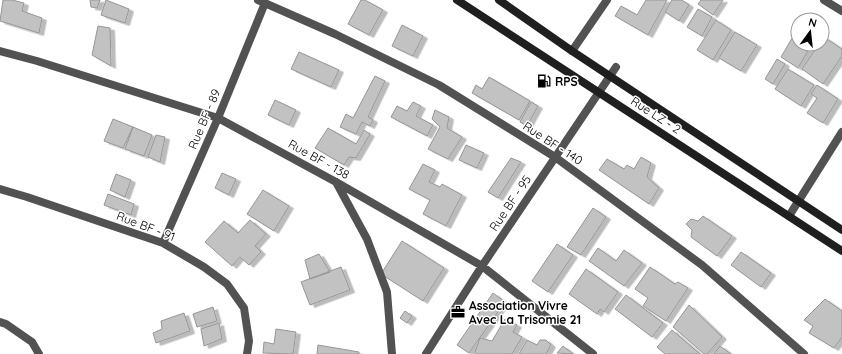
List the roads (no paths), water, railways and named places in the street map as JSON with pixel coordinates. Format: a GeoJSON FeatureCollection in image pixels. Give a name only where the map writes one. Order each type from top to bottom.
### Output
{"type":"FeatureCollection","features":[{"type":"Feature","properties":{"kind":"main road","name":"Rue LZ - 2"},"geometry":{"type":"LineString","coordinates":[[457,0],[842,251]]}},
{"type":"Feature","properties":{"kind":"main road","name":"Rue LZ - 2"},"geometry":{"type":"LineString","coordinates":[[499,0],[572,51],[842,230]]}},
{"type":"Feature","properties":{"kind":"street"},"geometry":{"type":"LineString","coordinates":[[572,51],[607,0]]}},
{"type":"Feature","properties":{"kind":"street"},"geometry":{"type":"LineString","coordinates":[[824,0],[842,12]]}},
{"type":"Feature","properties":{"kind":"street","name":"Rue BF - 89"},"geometry":{"type":"LineString","coordinates":[[163,243],[218,118],[261,1]]}},
{"type":"Feature","properties":{"kind":"street","name":"Rue BF - 140"},"geometry":{"type":"LineString","coordinates":[[261,1],[335,34],[439,85],[555,157],[702,265],[804,354]]}},
{"type":"Feature","properties":{"kind":"street","name":"Rue BF - 138"},"geometry":{"type":"LineString","coordinates":[[0,51],[37,61],[218,118],[336,182],[482,266],[593,354]]}},
{"type":"Feature","properties":{"kind":"street","name":"Rue BF - 95"},"geometry":{"type":"LineString","coordinates":[[426,354],[482,266],[616,66]]}},
{"type":"Feature","properties":{"kind":"street"},"geometry":{"type":"LineString","coordinates":[[789,216],[842,132]]}},
{"type":"Feature","properties":{"kind":"street"},"geometry":{"type":"LineString","coordinates":[[336,182],[367,239],[387,292],[392,354]]}},
{"type":"Feature","properties":{"kind":"street","name":"Rue BF - 91"},"geometry":{"type":"LineString","coordinates":[[0,190],[27,197],[163,243],[204,267],[227,284],[244,308],[249,341],[247,354]]}},
{"type":"Feature","properties":{"kind":"street"},"geometry":{"type":"LineString","coordinates":[[0,322],[6,324],[32,342],[39,354]]}},
{"type":"Feature","properties":{"kind":"place","name":"RPS"},"geometry":{"type":"Point","coordinates":[544,81]}},
{"type":"Feature","properties":{"kind":"place","name":"Association Vivre Avec La Trisomie 21"},"geometry":{"type":"Point","coordinates":[458,312]}}]}
